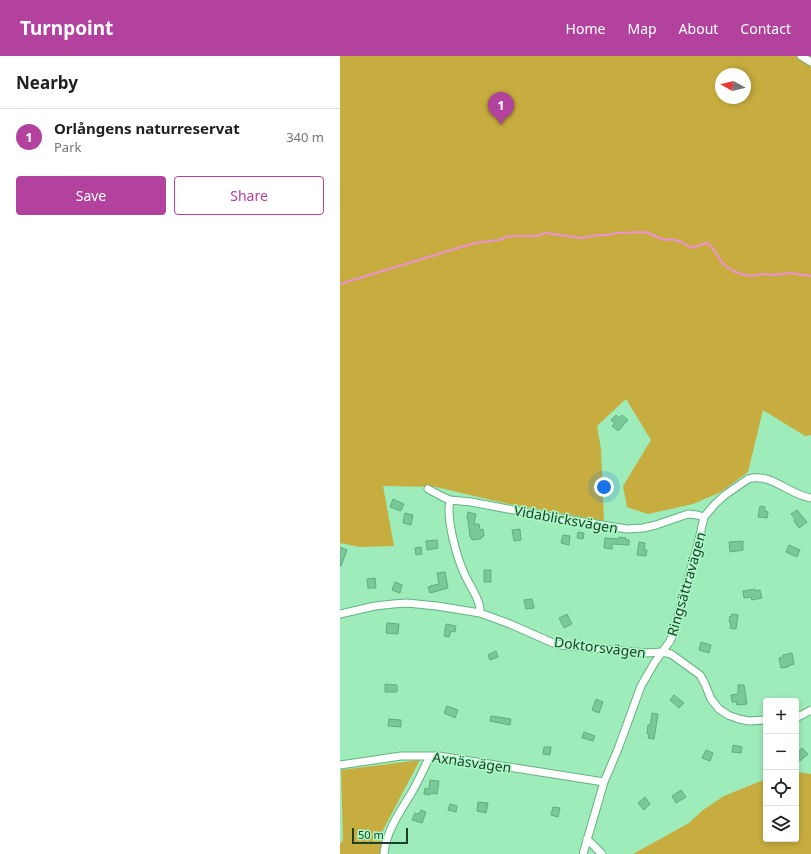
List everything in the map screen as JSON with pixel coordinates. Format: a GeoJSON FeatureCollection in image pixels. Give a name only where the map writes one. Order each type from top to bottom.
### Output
{"type":"FeatureCollection","features":[{"type":"Feature","properties":{"kind":"street"},"geometry":{"type":"LineString","coordinates":[[801,56],[811,62]]}},
{"type":"Feature","properties":{"kind":"street","name":"Ringsättravägen"},"geometry":{"type":"LineString","coordinates":[[583,854],[604,782],[641,686],[655,662],[670,641],[677,621],[704,517],[714,504],[725,495],[748,479],[752,478],[768,480],[799,495],[811,498]]}},
{"type":"Feature","properties":{"kind":"street","name":"Vidablicksvägen"},"geometry":{"type":"LineString","coordinates":[[428,490],[450,500],[471,502],[626,530],[656,525],[688,514],[704,517]]}},
{"type":"Feature","properties":{"kind":"street"},"geometry":{"type":"LineString","coordinates":[[450,500],[450,521],[457,554],[464,573],[479,604],[480,613]]}},
{"type":"Feature","properties":{"kind":"street","name":"Doktorsvägen"},"geometry":{"type":"LineString","coordinates":[[340,614],[375,606],[393,604],[407,603],[437,606],[480,613],[560,645],[645,653],[662,652],[671,654],[700,675],[713,702],[728,715],[749,721],[763,720]]}},
{"type":"Feature","properties":{"kind":"street"},"geometry":{"type":"LineString","coordinates":[[799,716],[811,710]]}},
{"type":"Feature","properties":{"kind":"street","name":"Axnäsvägen"},"geometry":{"type":"LineString","coordinates":[[340,765],[401,756],[430,756],[604,782]]}},
{"type":"Feature","properties":{"kind":"street"},"geometry":{"type":"LineString","coordinates":[[384,854],[391,828],[418,781],[430,756]]}},
{"type":"Feature","properties":{"kind":"street"},"geometry":{"type":"LineString","coordinates":[[587,839],[602,854]]}},
{"type":"Feature","properties":{"kind":"shaded area"},"geometry":{"type":"Polygon","coordinates":[[[340,56],[811,56],[811,435],[805,436],[763,410],[748,472],[721,492],[693,504],[648,514],[627,507],[623,486],[651,440],[626,399],[597,426],[601,449],[604,521],[504,503],[436,487],[383,486],[394,546],[360,547],[340,543],[340,56]]]}},
{"type":"Feature","properties":{"kind":"shaded area"},"geometry":{"type":"Polygon","coordinates":[[[420,760],[383,830],[381,854],[340,854],[340,844],[343,840],[341,770],[420,760]]]}},
{"type":"Feature","properties":{"kind":"shaded area"},"geometry":{"type":"Polygon","coordinates":[[[799,772],[811,774],[811,854],[633,854],[689,823],[703,810],[724,796],[763,780],[763,842],[799,842],[799,772]]]}},
{"type":"Feature","properties":{"kind":"building"},"geometry":{"type":"Polygon","coordinates":[[[616,415],[619,418],[622,415],[628,420],[618,431],[612,426],[615,423],[611,420],[616,415]]]}},
{"type":"Feature","properties":{"kind":"building"},"geometry":{"type":"Polygon","coordinates":[[[393,499],[404,504],[401,511],[390,507],[393,499]]]}},
{"type":"Feature","properties":{"kind":"building"},"geometry":{"type":"Polygon","coordinates":[[[760,506],[765,507],[765,511],[768,512],[767,518],[758,517],[760,506]]]}},
{"type":"Feature","properties":{"kind":"building"},"geometry":{"type":"Polygon","coordinates":[[[797,510],[807,522],[799,528],[791,514],[797,510]]]}},
{"type":"Feature","properties":{"kind":"building"},"geometry":{"type":"Polygon","coordinates":[[[468,512],[476,514],[474,524],[479,524],[480,530],[483,529],[484,536],[481,537],[481,539],[472,540],[470,537],[467,519],[468,512]]]}},
{"type":"Feature","properties":{"kind":"building"},"geometry":{"type":"Polygon","coordinates":[[[405,513],[413,515],[411,525],[403,523],[405,513]]]}},
{"type":"Feature","properties":{"kind":"building"},"geometry":{"type":"Polygon","coordinates":[[[520,529],[521,540],[514,541],[512,530],[520,529]]]}},
{"type":"Feature","properties":{"kind":"building"},"geometry":{"type":"Polygon","coordinates":[[[578,532],[584,533],[583,539],[577,538],[578,532]]]}},
{"type":"Feature","properties":{"kind":"building"},"geometry":{"type":"Polygon","coordinates":[[[563,535],[570,536],[569,545],[561,543],[563,535]]]}},
{"type":"Feature","properties":{"kind":"building"},"geometry":{"type":"Polygon","coordinates":[[[619,537],[629,540],[629,545],[612,544],[612,549],[604,548],[605,538],[619,539],[619,537]]]}},
{"type":"Feature","properties":{"kind":"building"},"geometry":{"type":"Polygon","coordinates":[[[437,540],[438,548],[427,550],[426,541],[437,540]]]}},
{"type":"Feature","properties":{"kind":"building"},"geometry":{"type":"Polygon","coordinates":[[[743,541],[743,550],[730,552],[729,542],[743,541]]]}},
{"type":"Feature","properties":{"kind":"building"},"geometry":{"type":"Polygon","coordinates":[[[639,542],[645,543],[644,550],[647,550],[646,556],[637,555],[639,542]]]}},
{"type":"Feature","properties":{"kind":"building"},"geometry":{"type":"Polygon","coordinates":[[[789,545],[800,550],[797,557],[786,552],[789,545]]]}},
{"type":"Feature","properties":{"kind":"building"},"geometry":{"type":"Polygon","coordinates":[[[340,547],[347,550],[341,566],[340,566],[340,547]]]}},
{"type":"Feature","properties":{"kind":"building"},"geometry":{"type":"Polygon","coordinates":[[[421,547],[422,554],[416,555],[415,548],[421,547]]]}},
{"type":"Feature","properties":{"kind":"building"},"geometry":{"type":"Polygon","coordinates":[[[484,570],[491,570],[491,582],[484,582],[484,570]]]}},
{"type":"Feature","properties":{"kind":"building"},"geometry":{"type":"Polygon","coordinates":[[[445,572],[448,588],[430,593],[428,587],[439,584],[437,573],[445,572]]]}},
{"type":"Feature","properties":{"kind":"building"},"geometry":{"type":"Polygon","coordinates":[[[375,578],[376,588],[368,588],[367,579],[375,578]]]}},
{"type":"Feature","properties":{"kind":"building"},"geometry":{"type":"Polygon","coordinates":[[[395,582],[402,585],[400,593],[392,590],[395,582]]]}},
{"type":"Feature","properties":{"kind":"building"},"geometry":{"type":"Polygon","coordinates":[[[755,589],[755,591],[760,590],[762,598],[752,600],[751,597],[744,598],[743,591],[755,589]]]}},
{"type":"Feature","properties":{"kind":"building"},"geometry":{"type":"Polygon","coordinates":[[[532,599],[534,608],[526,609],[524,600],[532,599]]]}},
{"type":"Feature","properties":{"kind":"building"},"geometry":{"type":"Polygon","coordinates":[[[567,614],[572,624],[564,628],[559,618],[567,614]]]}},
{"type":"Feature","properties":{"kind":"building"},"geometry":{"type":"Polygon","coordinates":[[[732,614],[738,615],[736,629],[730,628],[731,622],[729,622],[732,614]]]}},
{"type":"Feature","properties":{"kind":"building"},"geometry":{"type":"Polygon","coordinates":[[[387,623],[399,624],[398,634],[386,633],[387,623]]]}},
{"type":"Feature","properties":{"kind":"building"},"geometry":{"type":"Polygon","coordinates":[[[446,624],[456,626],[455,632],[451,631],[449,637],[444,636],[446,624]]]}},
{"type":"Feature","properties":{"kind":"building"},"geometry":{"type":"Polygon","coordinates":[[[701,642],[711,645],[709,653],[699,650],[701,642]]]}},
{"type":"Feature","properties":{"kind":"building"},"geometry":{"type":"Polygon","coordinates":[[[496,651],[498,657],[490,660],[488,655],[496,651]]]}},
{"type":"Feature","properties":{"kind":"building"},"geometry":{"type":"Polygon","coordinates":[[[792,653],[794,664],[781,668],[779,658],[783,657],[783,655],[792,653]]]}},
{"type":"Feature","properties":{"kind":"building"},"geometry":{"type":"Polygon","coordinates":[[[385,684],[397,685],[397,692],[385,692],[385,684]]]}},
{"type":"Feature","properties":{"kind":"building"},"geometry":{"type":"Polygon","coordinates":[[[738,685],[744,685],[747,704],[737,705],[736,702],[732,702],[731,695],[738,694],[738,685]]]}},
{"type":"Feature","properties":{"kind":"building"},"geometry":{"type":"Polygon","coordinates":[[[674,695],[684,703],[679,708],[670,700],[674,695]]]}},
{"type":"Feature","properties":{"kind":"building"},"geometry":{"type":"Polygon","coordinates":[[[596,699],[603,702],[599,713],[592,710],[596,699]]]}},
{"type":"Feature","properties":{"kind":"building"},"geometry":{"type":"Polygon","coordinates":[[[447,706],[458,710],[455,718],[444,713],[447,706]]]}},
{"type":"Feature","properties":{"kind":"building"},"geometry":{"type":"Polygon","coordinates":[[[652,713],[658,714],[654,739],[648,738],[649,734],[647,734],[652,713]]]}},
{"type":"Feature","properties":{"kind":"building"},"geometry":{"type":"Polygon","coordinates":[[[491,716],[511,719],[510,725],[490,721],[491,716]]]}},
{"type":"Feature","properties":{"kind":"building"},"geometry":{"type":"Polygon","coordinates":[[[389,719],[401,720],[401,727],[388,726],[389,719]]]}},
{"type":"Feature","properties":{"kind":"building"},"geometry":{"type":"Polygon","coordinates":[[[584,732],[595,736],[593,741],[582,738],[584,732]]]}},
{"type":"Feature","properties":{"kind":"building"},"geometry":{"type":"Polygon","coordinates":[[[733,745],[742,747],[741,753],[732,752],[733,745]]]}},
{"type":"Feature","properties":{"kind":"building"},"geometry":{"type":"Polygon","coordinates":[[[544,747],[551,747],[550,755],[543,754],[544,747]]]}},
{"type":"Feature","properties":{"kind":"building"},"geometry":{"type":"Polygon","coordinates":[[[802,748],[808,754],[800,761],[799,760],[799,751],[802,748]]]}},
{"type":"Feature","properties":{"kind":"building"},"geometry":{"type":"Polygon","coordinates":[[[706,750],[713,753],[710,761],[702,758],[706,750]]]}},
{"type":"Feature","properties":{"kind":"building"},"geometry":{"type":"Polygon","coordinates":[[[430,780],[439,781],[437,794],[424,794],[425,788],[429,789],[430,780]]]}},
{"type":"Feature","properties":{"kind":"building"},"geometry":{"type":"Polygon","coordinates":[[[681,790],[686,797],[676,803],[672,796],[681,790]]]}},
{"type":"Feature","properties":{"kind":"building"},"geometry":{"type":"Polygon","coordinates":[[[645,797],[650,804],[644,810],[638,803],[645,797]]]}},
{"type":"Feature","properties":{"kind":"building"},"geometry":{"type":"Polygon","coordinates":[[[478,802],[488,803],[486,813],[477,811],[478,802]]]}},
{"type":"Feature","properties":{"kind":"building"},"geometry":{"type":"Polygon","coordinates":[[[450,804],[457,806],[456,812],[448,810],[450,804]]]}},
{"type":"Feature","properties":{"kind":"building"},"geometry":{"type":"Polygon","coordinates":[[[553,807],[560,808],[558,817],[551,815],[553,807]]]}},
{"type":"Feature","properties":{"kind":"building"},"geometry":{"type":"Polygon","coordinates":[[[421,810],[426,812],[422,823],[412,820],[415,813],[419,814],[421,810]]]}},
{"type":"Feature","properties":{"kind":"waterway"},"geometry":{"type":"LineString","coordinates":[[340,284],[468,245],[499,240],[506,237],[537,236],[546,233],[581,238],[616,233],[646,232],[666,240],[671,239],[682,242],[691,248],[707,243],[712,247],[723,264],[733,271],[741,274],[751,276],[790,273],[811,276]]}},
{"type":"Feature","properties":{"kind":"place","name":"Orlångens naturreservat"},"geometry":{"type":"Point","coordinates":[501,125]}}]}
